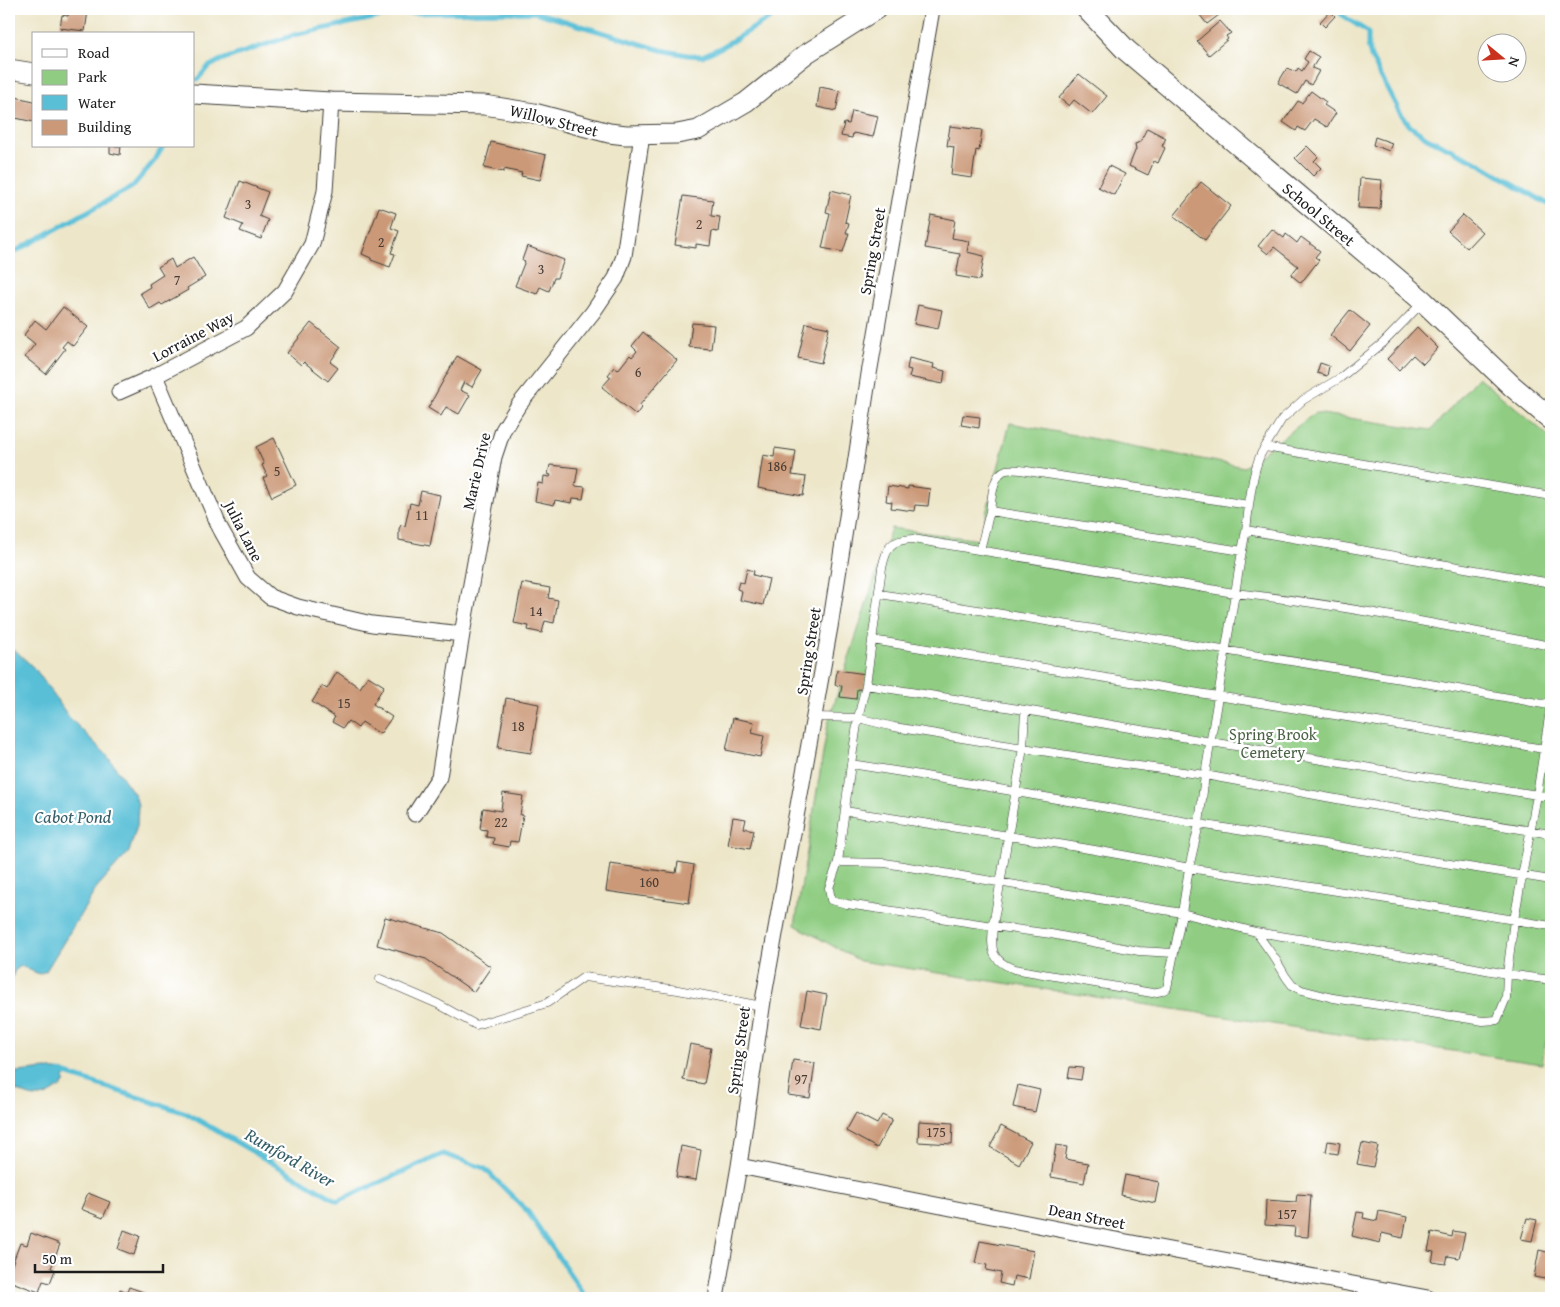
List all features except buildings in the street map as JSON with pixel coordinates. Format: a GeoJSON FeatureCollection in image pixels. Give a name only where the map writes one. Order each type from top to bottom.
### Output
{"type":"FeatureCollection","features":[{"type":"Feature","properties":{"kind":"main road","name":"School Street"},"geometry":{"type":"LineString","coordinates":[[1087,9],[1126,50],[1423,301],[1512,386],[1551,419]]}},
{"type":"Feature","properties":{"kind":"street","name":"Willow Street"},"geometry":{"type":"LineString","coordinates":[[195,94],[331,102],[484,105],[534,113],[609,133],[642,135],[677,134],[698,130],[746,102],[806,54],[877,9]]}},
{"type":"Feature","properties":{"kind":"street","name":"Spring Street"},"geometry":{"type":"LineString","coordinates":[[716,1298],[739,1166],[762,1006],[815,717],[869,374],[932,9]]}},
{"type":"Feature","properties":{"kind":"street"},"geometry":{"type":"LineString","coordinates":[[9,70],[32,73]]}},
{"type":"Feature","properties":{"kind":"street","name":"Lorraine Way"},"geometry":{"type":"LineString","coordinates":[[119,392],[155,376],[246,328],[285,290],[312,244],[325,191],[331,102]]}},
{"type":"Feature","properties":{"kind":"street","name":"Marie Drive"},"geometry":{"type":"LineString","coordinates":[[415,814],[439,777],[462,634],[494,457],[504,430],[518,406],[592,312],[616,278],[624,256],[642,135]]}},
{"type":"Feature","properties":{"kind":"street","name":"Julia Lane"},"geometry":{"type":"LineString","coordinates":[[155,376],[220,528],[248,578],[270,597],[298,608],[372,624],[462,634]]}},
{"type":"Feature","properties":{"kind":"street","name":"Dean Street"},"geometry":{"type":"LineString","coordinates":[[739,1166],[1073,1232],[1428,1298]]}},
{"type":"Feature","properties":{"kind":"lane"},"geometry":{"type":"LineString","coordinates":[[1025,710],[1023,748],[992,926],[991,947],[995,958],[1003,965],[1014,969],[1152,993],[1162,992],[1167,988],[1199,824],[1234,593],[1259,455],[1282,419],[1302,400],[1340,378],[1383,343],[1423,301]]}},
{"type":"Feature","properties":{"kind":"lane"},"geometry":{"type":"LineString","coordinates":[[1265,447],[1551,496]]}},
{"type":"Feature","properties":{"kind":"lane"},"geometry":{"type":"LineString","coordinates":[[980,550],[995,483],[998,475],[1006,470],[1027,471],[1249,506]]}},
{"type":"Feature","properties":{"kind":"lane"},"geometry":{"type":"LineString","coordinates":[[990,510],[1242,551]]}},
{"type":"Feature","properties":{"kind":"lane"},"geometry":{"type":"LineString","coordinates":[[1246,530],[1551,583]]}},
{"type":"Feature","properties":{"kind":"lane"},"geometry":{"type":"LineString","coordinates":[[1174,953],[1139,951],[1051,934],[831,900],[829,888],[838,862],[858,718],[866,685],[880,594],[882,568],[886,553],[899,539],[913,539],[1234,593],[1413,620],[1551,646]]}},
{"type":"Feature","properties":{"kind":"lane"},"geometry":{"type":"LineString","coordinates":[[880,594],[1543,704],[1551,703],[1548,749],[1537,795],[1514,920],[1506,974],[1506,998],[1497,1020],[1483,1021],[1333,998],[1302,990],[1292,985],[1286,978],[1256,932]]}},
{"type":"Feature","properties":{"kind":"lane"},"geometry":{"type":"LineString","coordinates":[[872,640],[1548,749]]}},
{"type":"Feature","properties":{"kind":"lane"},"geometry":{"type":"LineString","coordinates":[[866,685],[1551,797]]}},
{"type":"Feature","properties":{"kind":"lane"},"geometry":{"type":"LineString","coordinates":[[815,717],[858,718],[894,727],[1205,775],[1353,802],[1551,834]]}},
{"type":"Feature","properties":{"kind":"lane"},"geometry":{"type":"LineString","coordinates":[[851,764],[1199,824],[1551,880]]}},
{"type":"Feature","properties":{"kind":"lane"},"geometry":{"type":"LineString","coordinates":[[844,811],[1008,836],[1189,868],[1350,892],[1551,926]]}},
{"type":"Feature","properties":{"kind":"lane"},"geometry":{"type":"LineString","coordinates":[[838,862],[885,863],[1000,882],[1182,913],[1256,932],[1551,980]]}},
{"type":"Feature","properties":{"kind":"lane"},"geometry":{"type":"LineString","coordinates":[[380,979],[438,1004],[476,1025],[548,1003],[584,977],[678,990],[762,1006]]}},
{"type":"Feature","properties":{"kind":"green space","name":"Spring Brook Cemetery"},"geometry":{"type":"Polygon","coordinates":[[[1478,377],[1551,438],[1551,1041],[1546,1041],[1542,1064],[860,961],[795,925],[828,723],[891,528],[979,540],[1010,423],[1244,467],[1315,413],[1431,430],[1478,377]]]}},
{"type":"Feature","properties":{"kind":"water","name":"Cabot Pond"},"geometry":{"type":"Polygon","coordinates":[[[9,648],[16,651],[36,670],[69,717],[106,754],[135,795],[138,805],[137,826],[129,852],[98,886],[46,971],[39,974],[21,966],[15,970],[9,985],[9,648]]]}},
{"type":"Feature","properties":{"kind":"water"},"geometry":{"type":"Polygon","coordinates":[[[46,1069],[65,1071],[64,1084],[49,1094],[37,1097],[31,1096],[9,1087],[9,1073],[46,1069]]]}},
{"type":"Feature","properties":{"kind":"waterway"},"geometry":{"type":"LineString","coordinates":[[198,79],[208,67],[221,60],[294,35],[397,13],[535,12],[661,50],[702,56],[722,47],[785,9]]}},
{"type":"Feature","properties":{"kind":"waterway"},"geometry":{"type":"LineString","coordinates":[[1337,9],[1343,16],[1368,32],[1368,45],[1371,57],[1399,111],[1410,126],[1427,138],[1475,161],[1551,206]]}},
{"type":"Feature","properties":{"kind":"waterway"},"geometry":{"type":"LineString","coordinates":[[9,255],[132,187],[155,160],[162,148]]}},
{"type":"Feature","properties":{"kind":"waterway","name":"Rumford River"},"geometry":{"type":"LineString","coordinates":[[60,1072],[186,1113],[338,1201],[443,1154],[484,1168],[528,1212],[586,1298]]}}]}
